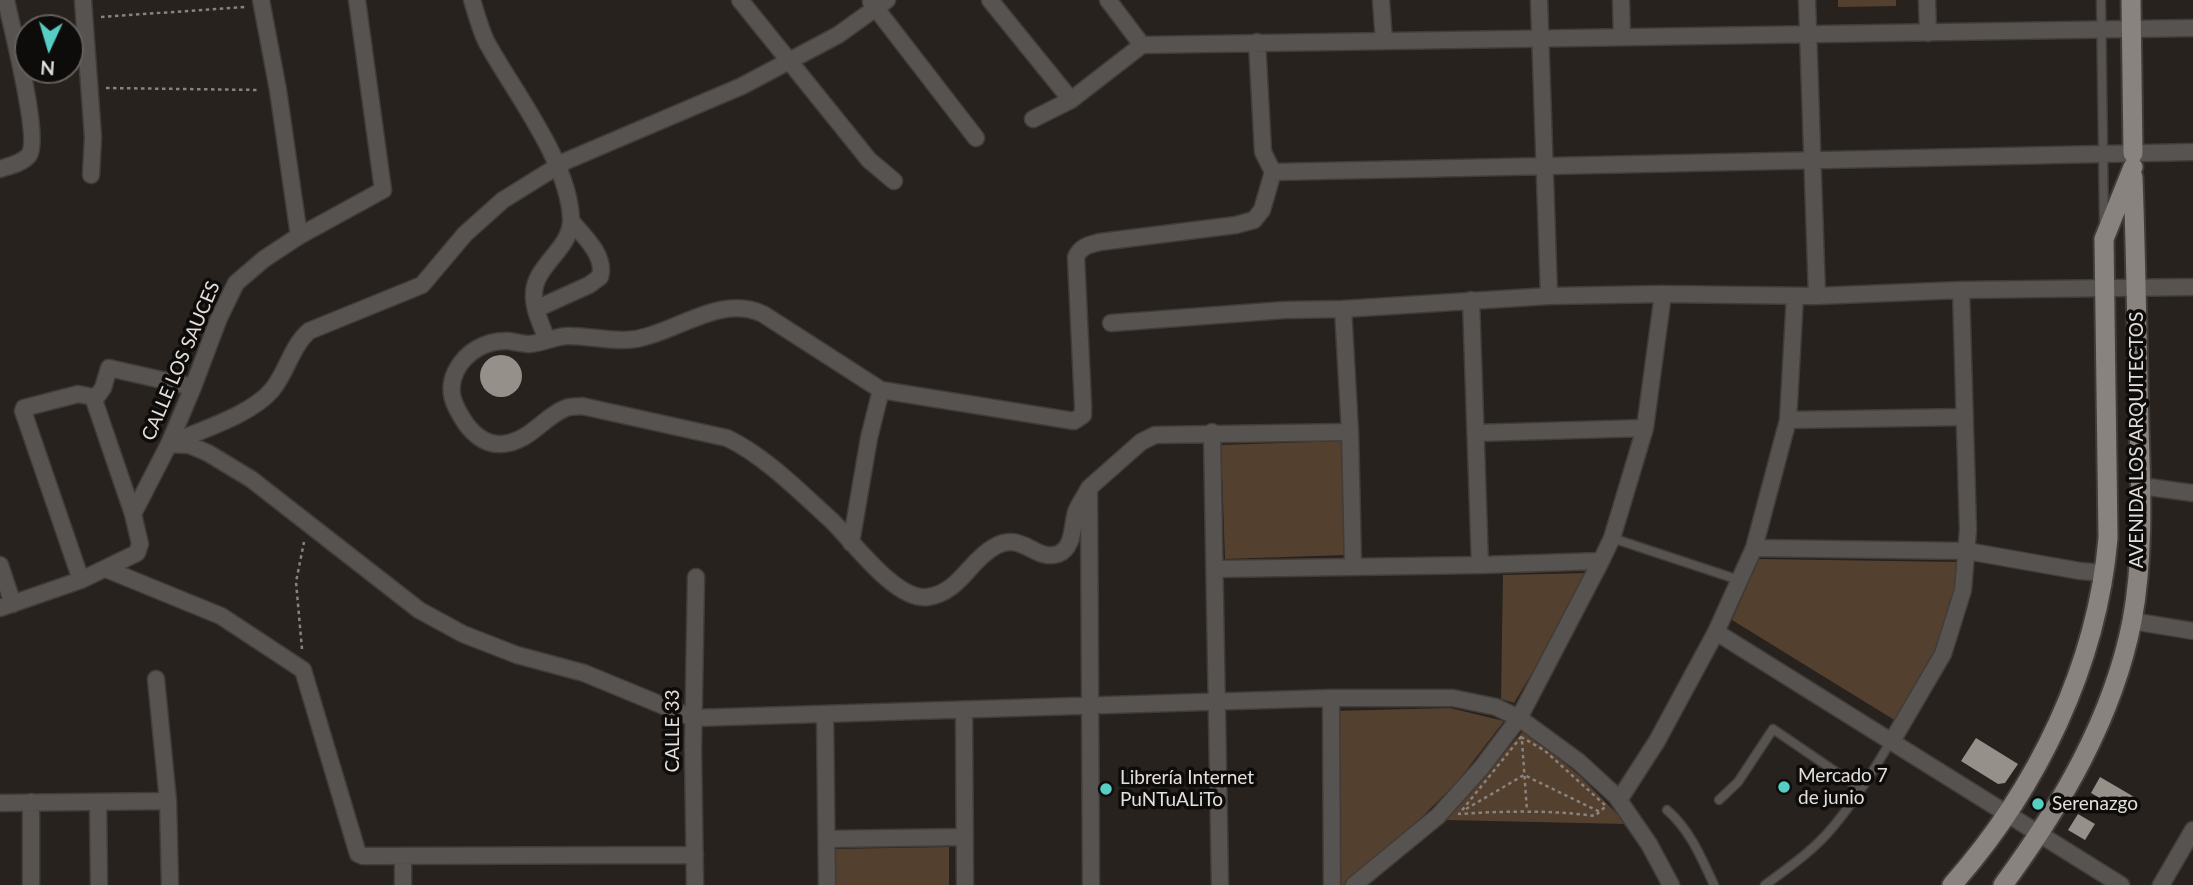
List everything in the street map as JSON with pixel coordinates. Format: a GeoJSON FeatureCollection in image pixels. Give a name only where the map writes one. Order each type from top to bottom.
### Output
{"type":"FeatureCollection","features":[{"type":"Feature","properties":{"kind":"main road"},"geometry":{"type":"LineString","coordinates":[[2131,0],[2133,153]]}},
{"type":"Feature","properties":{"kind":"main road","name":"AVENIDA LOS ARQUITECTOS"},"geometry":{"type":"LineString","coordinates":[[1952,885],[2007,813],[2069,701],[2090,641],[2105,573],[2108,538],[2104,239],[2133,167],[2141,486],[2138,566],[2132,621],[2110,695],[2090,745],[2040,835],[2003,885]]}},
{"type":"Feature","properties":{"kind":"street"},"geometry":{"type":"LineString","coordinates":[[0,169],[14,165],[29,155],[32,145],[28,102],[6,0]]}},
{"type":"Feature","properties":{"kind":"street","name":"CALLE LOS SAUCES"},"geometry":{"type":"LineString","coordinates":[[133,514],[169,443],[219,318],[236,283],[264,259],[299,236],[383,191],[358,0]]}},
{"type":"Feature","properties":{"kind":"street"},"geometry":{"type":"LineString","coordinates":[[472,0],[485,37],[559,166],[571,221],[592,246],[603,268],[600,277],[589,285],[536,309]]}},
{"type":"Feature","properties":{"kind":"street"},"geometry":{"type":"LineString","coordinates":[[740,0],[869,160],[894,181]]}},
{"type":"Feature","properties":{"kind":"street"},"geometry":{"type":"LineString","coordinates":[[990,0],[1071,100]]}},
{"type":"Feature","properties":{"kind":"street"},"geometry":{"type":"LineString","coordinates":[[1108,0],[1142,45]]}},
{"type":"Feature","properties":{"kind":"street"},"geometry":{"type":"LineString","coordinates":[[1381,0],[1384,41]]}},
{"type":"Feature","properties":{"kind":"street"},"geometry":{"type":"LineString","coordinates":[[1539,0],[1549,296]]}},
{"type":"Feature","properties":{"kind":"street"},"geometry":{"type":"LineString","coordinates":[[1621,0],[1622,37]]}},
{"type":"Feature","properties":{"kind":"street"},"geometry":{"type":"LineString","coordinates":[[1807,0],[1817,296]]}},
{"type":"Feature","properties":{"kind":"street"},"geometry":{"type":"LineString","coordinates":[[1927,0],[1928,33]]}},
{"type":"Feature","properties":{"kind":"street"},"geometry":{"type":"LineString","coordinates":[[261,3],[278,90],[299,236]]}},
{"type":"Feature","properties":{"kind":"street"},"geometry":{"type":"LineString","coordinates":[[169,443],[257,404],[271,391],[299,341],[309,331],[422,285],[465,234],[502,200],[559,166],[742,86],[838,35],[877,3],[976,138]]}},
{"type":"Feature","properties":{"kind":"street"},"geometry":{"type":"LineString","coordinates":[[84,18],[93,137],[92,174]]}},
{"type":"Feature","properties":{"kind":"street"},"geometry":{"type":"LineString","coordinates":[[1033,118],[1071,100],[1142,45],[2193,28]]}},
{"type":"Feature","properties":{"kind":"street"},"geometry":{"type":"LineString","coordinates":[[1257,42],[1263,152],[1273,172],[1262,210],[1254,220],[1236,225],[1100,242],[1079,250],[1076,257],[1083,415],[1074,421],[881,390],[752,309],[738,307],[636,339],[566,337],[531,344],[506,341],[487,343],[470,354],[458,368],[450,383],[451,398],[468,427],[480,439],[492,443],[505,444],[540,427],[567,408],[582,406],[727,438],[747,447],[833,523],[850,543],[905,592],[926,598],[946,592],[962,579],[988,550],[1004,541],[1021,542],[1043,554],[1058,554],[1067,547],[1077,511],[1089,488],[1141,442],[1155,435],[1212,432],[1350,432]]}},
{"type":"Feature","properties":{"kind":"street"},"geometry":{"type":"LineString","coordinates":[[1273,172],[2193,152]]}},
{"type":"Feature","properties":{"kind":"street"},"geometry":{"type":"LineString","coordinates":[[547,340],[533,297],[536,279],[561,247],[571,221]]}},
{"type":"Feature","properties":{"kind":"street"},"geometry":{"type":"LineString","coordinates":[[1111,323],[1285,310],[1549,296],[1817,296],[1961,290],[2193,287]]}},
{"type":"Feature","properties":{"kind":"street"},"geometry":{"type":"LineString","coordinates":[[1892,741],[1943,654],[1963,590],[1967,551],[1961,290]]}},
{"type":"Feature","properties":{"kind":"street"},"geometry":{"type":"LineString","coordinates":[[1354,885],[1438,816],[1482,767],[1519,718],[1612,538],[1645,428],[1663,294]]}},
{"type":"Feature","properties":{"kind":"street"},"geometry":{"type":"LineString","coordinates":[[1619,800],[1657,741],[1716,632],[1754,548],[1788,420],[1795,296]]}},
{"type":"Feature","properties":{"kind":"street"},"geometry":{"type":"LineString","coordinates":[[1471,300],[1480,565]]}},
{"type":"Feature","properties":{"kind":"street"},"geometry":{"type":"LineString","coordinates":[[1343,309],[1350,432],[1353,565]]}},
{"type":"Feature","properties":{"kind":"street"},"geometry":{"type":"LineString","coordinates":[[80,580],[23,411],[27,405],[78,394],[93,397],[98,395],[109,368],[193,387]]}},
{"type":"Feature","properties":{"kind":"street"},"geometry":{"type":"LineString","coordinates":[[850,543],[881,390]]}},
{"type":"Feature","properties":{"kind":"street"},"geometry":{"type":"LineString","coordinates":[[0,565],[7,606],[80,580],[137,553],[140,544],[133,514],[93,397]]}},
{"type":"Feature","properties":{"kind":"street"},"geometry":{"type":"LineString","coordinates":[[1788,420],[1965,418]]}},
{"type":"Feature","properties":{"kind":"street"},"geometry":{"type":"LineString","coordinates":[[1476,433],[1645,428]]}},
{"type":"Feature","properties":{"kind":"street"},"geometry":{"type":"LineString","coordinates":[[1212,432],[1220,885]]}},
{"type":"Feature","properties":{"kind":"street"},"geometry":{"type":"LineString","coordinates":[[169,443],[189,445],[208,453],[250,479],[419,610],[463,634],[517,655],[584,673],[693,718],[1331,698],[1453,698],[1496,707],[1519,718],[1579,762],[1619,800],[1649,844],[1671,885]]}},
{"type":"Feature","properties":{"kind":"street"},"geometry":{"type":"LineString","coordinates":[[2141,486],[2193,493]]}},
{"type":"Feature","properties":{"kind":"street"},"geometry":{"type":"LineString","coordinates":[[1089,488],[1091,885]]}},
{"type":"Feature","properties":{"kind":"street"},"geometry":{"type":"LineString","coordinates":[[1754,548],[1967,551],[2105,573]]}},
{"type":"Feature","properties":{"kind":"street"},"geometry":{"type":"LineString","coordinates":[[1216,569],[1601,561]]}},
{"type":"Feature","properties":{"kind":"street"},"geometry":{"type":"LineString","coordinates":[[106,569],[221,616],[303,670],[356,851],[363,856],[695,855]]}},
{"type":"Feature","properties":{"kind":"street","name":"CALLE 33"},"geometry":{"type":"LineString","coordinates":[[695,885],[693,718],[696,577]]}},
{"type":"Feature","properties":{"kind":"street"},"geometry":{"type":"LineString","coordinates":[[2132,621],[2193,631]]}},
{"type":"Feature","properties":{"kind":"street"},"geometry":{"type":"LineString","coordinates":[[1716,632],[2121,885]]}},
{"type":"Feature","properties":{"kind":"street"},"geometry":{"type":"LineString","coordinates":[[156,679],[168,801],[170,885]]}},
{"type":"Feature","properties":{"kind":"street"},"geometry":{"type":"LineString","coordinates":[[1331,698],[1332,885]]}},
{"type":"Feature","properties":{"kind":"street"},"geometry":{"type":"LineString","coordinates":[[964,710],[965,885]]}},
{"type":"Feature","properties":{"kind":"street"},"geometry":{"type":"LineString","coordinates":[[825,714],[827,885]]}},
{"type":"Feature","properties":{"kind":"street"},"geometry":{"type":"LineString","coordinates":[[0,803],[168,801]]}},
{"type":"Feature","properties":{"kind":"street"},"geometry":{"type":"LineString","coordinates":[[98,802],[99,885]]}},
{"type":"Feature","properties":{"kind":"street"},"geometry":{"type":"LineString","coordinates":[[30,885],[31,803]]}},
{"type":"Feature","properties":{"kind":"street"},"geometry":{"type":"LineString","coordinates":[[2161,885],[2193,830]]}},
{"type":"Feature","properties":{"kind":"street"},"geometry":{"type":"LineString","coordinates":[[827,839],[965,837]]}},
{"type":"Feature","properties":{"kind":"street"},"geometry":{"type":"LineString","coordinates":[[403,856],[403,885]]}},
{"type":"Feature","properties":{"kind":"lane","name":"AVENIDA LOS ARQUITECTOS"},"geometry":{"type":"LineString","coordinates":[[2101,0],[2104,239]]}},
{"type":"Feature","properties":{"kind":"lane"},"geometry":{"type":"LineString","coordinates":[[1612,538],[1739,580]]}},
{"type":"Feature","properties":{"kind":"lane"},"geometry":{"type":"LineString","coordinates":[[1718,800],[1738,782],[1773,729],[1861,789]]}},
{"type":"Feature","properties":{"kind":"lane"},"geometry":{"type":"LineString","coordinates":[[1765,885],[1792,865],[1830,830],[1892,741]]}},
{"type":"Feature","properties":{"kind":"lane"},"geometry":{"type":"LineString","coordinates":[[1667,810],[1680,821],[1714,885]]}},
{"type":"Feature","properties":{"kind":"path"},"geometry":{"type":"LineString","coordinates":[[84,18],[261,3]]}},
{"type":"Feature","properties":{"kind":"path"},"geometry":{"type":"LineString","coordinates":[[89,88],[278,90]]}},
{"type":"Feature","properties":{"kind":"path"},"geometry":{"type":"LineString","coordinates":[[303,670],[296,582],[307,523]]}},
{"type":"Feature","properties":{"kind":"path"},"geometry":{"type":"LineString","coordinates":[[1521,737],[1527,811]]}},
{"type":"Feature","properties":{"kind":"path"},"geometry":{"type":"LineString","coordinates":[[1459,814],[1527,811],[1595,816],[1606,806],[1544,750],[1521,737]]}},
{"type":"Feature","properties":{"kind":"path"},"geometry":{"type":"LineString","coordinates":[[1459,814],[1521,737]]}},
{"type":"Feature","properties":{"kind":"path"},"geometry":{"type":"LineString","coordinates":[[1524,775],[1600,811]]}},
{"type":"Feature","properties":{"kind":"path"},"geometry":{"type":"LineString","coordinates":[[1459,814],[1524,775]]}},
{"type":"Feature","properties":{"kind":"shaded area"},"geometry":{"type":"Polygon","coordinates":[[[1838,0],[1896,0],[1896,6],[1838,7],[1838,0]]]}},
{"type":"Feature","properties":{"kind":"shaded area"},"geometry":{"type":"Polygon","coordinates":[[[1341,441],[1345,555],[1225,559],[1221,445],[1341,441]]]}},
{"type":"Feature","properties":{"kind":"shaded area"},"geometry":{"type":"Polygon","coordinates":[[[1759,559],[1959,562],[1951,609],[1929,668],[1896,721],[1732,620],[1759,559]]]}},
{"type":"Feature","properties":{"kind":"shaded area"},"geometry":{"type":"Polygon","coordinates":[[[1588,573],[1514,703],[1501,699],[1503,575],[1588,573]]]}},
{"type":"Feature","properties":{"kind":"shaded area"},"geometry":{"type":"Polygon","coordinates":[[[1450,708],[1504,721],[1458,781],[1397,842],[1347,885],[1337,885],[1334,711],[1450,708]]]}},
{"type":"Feature","properties":{"kind":"shaded area"},"geometry":{"type":"Polygon","coordinates":[[[1524,730],[1580,776],[1627,824],[1445,820],[1524,730]]]}},
{"type":"Feature","properties":{"kind":"shaded area"},"geometry":{"type":"Polygon","coordinates":[[[949,847],[949,885],[831,885],[830,849],[949,847]]]}},
{"type":"Feature","properties":{"kind":"building"},"geometry":{"type":"Polygon","coordinates":[[[501,355],[516,361],[522,376],[516,391],[501,397],[486,391],[480,376],[486,361],[501,355]]]}},
{"type":"Feature","properties":{"kind":"building"},"geometry":{"type":"Polygon","coordinates":[[[1976,738],[2018,764],[2005,783],[1998,784],[1961,761],[1976,738]]]}},
{"type":"Feature","properties":{"kind":"building"},"geometry":{"type":"Polygon","coordinates":[[[2100,777],[2136,798],[2127,814],[2091,793],[2100,777]]]}},
{"type":"Feature","properties":{"kind":"building"},"geometry":{"type":"Polygon","coordinates":[[[2078,814],[2095,824],[2085,840],[2068,830],[2078,814]]]}},
{"type":"Feature","properties":{"kind":"place","name":"Mercado 7 de junio"},"geometry":{"type":"Point","coordinates":[1784,787]}},
{"type":"Feature","properties":{"kind":"place","name":"Librería Internet PuNTuALiTo"},"geometry":{"type":"Point","coordinates":[1106,789]}},
{"type":"Feature","properties":{"kind":"place","name":"Serenazgo"},"geometry":{"type":"Point","coordinates":[2038,804]}}]}
